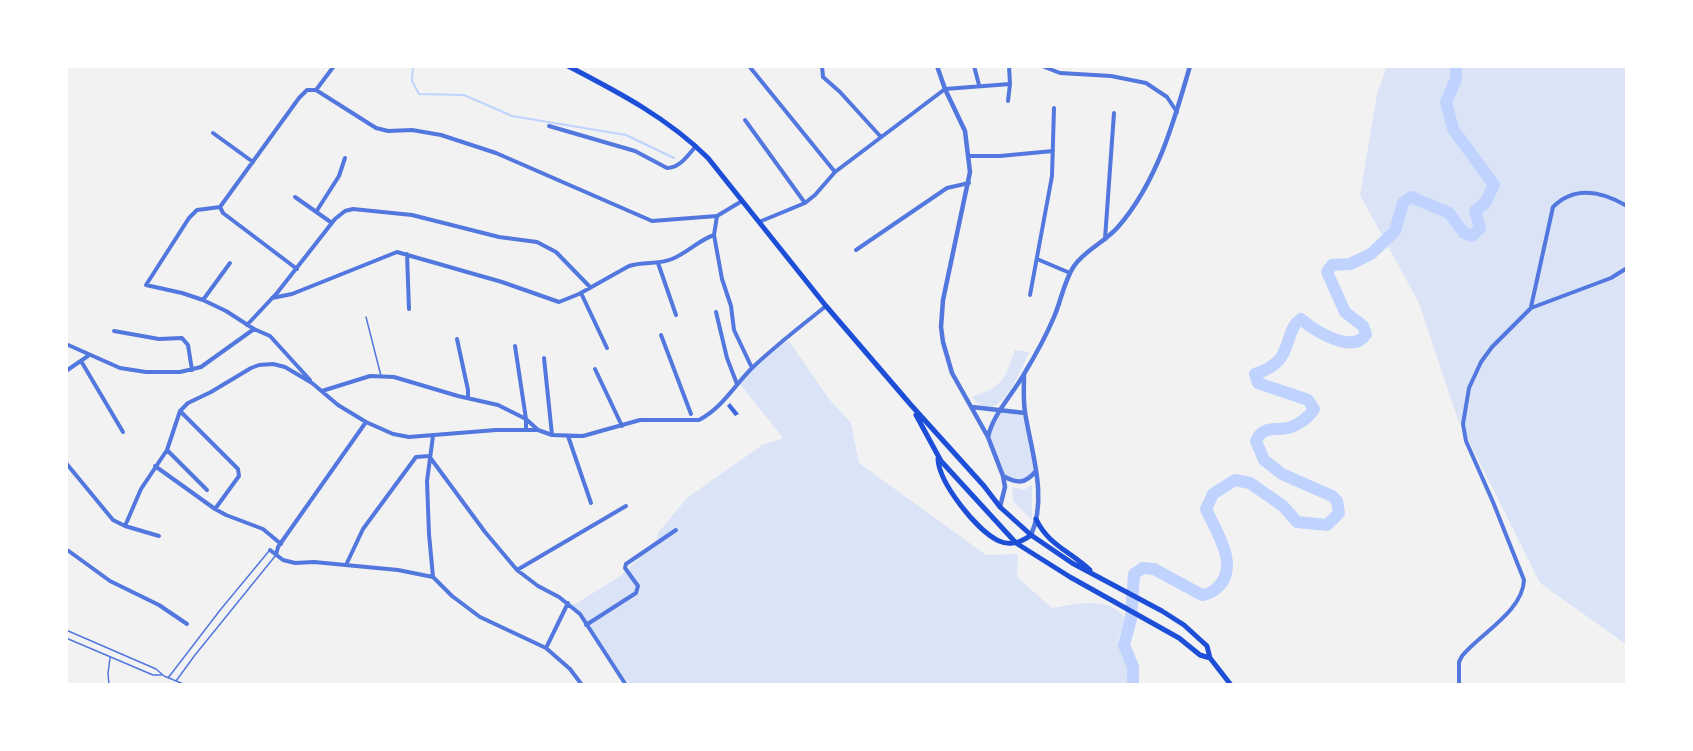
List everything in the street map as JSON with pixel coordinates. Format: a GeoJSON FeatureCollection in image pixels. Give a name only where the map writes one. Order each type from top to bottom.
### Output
{"type":"FeatureCollection","features":[{"type":"Feature","properties":{"kind":"main road"},"geometry":{"type":"LineString","coordinates":[[571,67],[674,127],[708,158],[826,306],[1000,507],[1030,535],[1072,563],[1162,610],[1197,636],[1207,646],[1210,658],[1232,685]]}},
{"type":"Feature","properties":{"kind":"main road"},"geometry":{"type":"LineString","coordinates":[[911,405],[938,458],[1016,543],[1097,593],[1156,625],[1200,655],[1210,658]]}},
{"type":"Feature","properties":{"kind":"main road"},"geometry":{"type":"LineString","coordinates":[[938,458],[941,475],[950,492],[973,518],[999,541],[1016,543],[1030,535]]}},
{"type":"Feature","properties":{"kind":"main road"},"geometry":{"type":"LineString","coordinates":[[993,519],[1000,507]]}},
{"type":"Feature","properties":{"kind":"main road"},"geometry":{"type":"LineString","coordinates":[[1036,519],[1050,540],[1095,575]]}},
{"type":"Feature","properties":{"kind":"street"},"geometry":{"type":"LineString","coordinates":[[316,90],[334,66]]}},
{"type":"Feature","properties":{"kind":"street"},"geometry":{"type":"LineString","coordinates":[[749,66],[835,172]]}},
{"type":"Feature","properties":{"kind":"street"},"geometry":{"type":"LineString","coordinates":[[822,66],[823,77],[840,92],[880,137]]}},
{"type":"Feature","properties":{"kind":"street"},"geometry":{"type":"LineString","coordinates":[[937,66],[945,89],[963,124],[970,156],[969,183],[945,292],[941,327],[948,363],[988,437],[1004,476],[1004,496],[1000,507]]}},
{"type":"Feature","properties":{"kind":"street"},"geometry":{"type":"LineString","coordinates":[[974,66],[979,85]]}},
{"type":"Feature","properties":{"kind":"street"},"geometry":{"type":"LineString","coordinates":[[1008,101],[1009,66]]}},
{"type":"Feature","properties":{"kind":"street"},"geometry":{"type":"LineString","coordinates":[[1042,66],[1060,73],[1112,76],[1146,83],[1167,97],[1177,112]]}},
{"type":"Feature","properties":{"kind":"street"},"geometry":{"type":"LineString","coordinates":[[988,437],[1000,411],[1024,375],[1054,319],[1070,273],[1082,257],[1117,228],[1143,191],[1161,155],[1191,66]]}},
{"type":"Feature","properties":{"kind":"street"},"geometry":{"type":"LineString","coordinates":[[759,223],[805,203],[835,172],[945,89],[1010,84]]}},
{"type":"Feature","properties":{"kind":"street"},"geometry":{"type":"LineString","coordinates":[[742,201],[717,216],[652,221],[587,191],[486,150],[441,135],[412,130],[388,131],[376,128],[316,90],[307,90],[220,207],[196,210],[189,218],[146,285],[182,293],[226,310],[276,341],[322,392],[366,422],[393,434],[409,437],[526,430],[538,430],[552,435],[583,436],[598,434],[640,420],[708,415],[752,368],[826,306]]}},
{"type":"Feature","properties":{"kind":"street"},"geometry":{"type":"LineString","coordinates":[[1030,295],[1052,176],[1054,108]]}},
{"type":"Feature","properties":{"kind":"street"},"geometry":{"type":"LineString","coordinates":[[1105,239],[1114,113]]}},
{"type":"Feature","properties":{"kind":"street"},"geometry":{"type":"LineString","coordinates":[[745,120],[805,203]]}},
{"type":"Feature","properties":{"kind":"street"},"geometry":{"type":"LineString","coordinates":[[549,126],[635,151],[668,168],[673,168],[696,146]]}},
{"type":"Feature","properties":{"kind":"street"},"geometry":{"type":"LineString","coordinates":[[213,134],[253,162]]}},
{"type":"Feature","properties":{"kind":"street"},"geometry":{"type":"LineString","coordinates":[[970,156],[1000,156],[1053,151]]}},
{"type":"Feature","properties":{"kind":"street"},"geometry":{"type":"LineString","coordinates":[[316,212],[339,176],[345,158]]}},
{"type":"Feature","properties":{"kind":"street"},"geometry":{"type":"LineString","coordinates":[[856,250],[947,188],[969,183]]}},
{"type":"Feature","properties":{"kind":"street"},"geometry":{"type":"LineString","coordinates":[[1531,308],[1553,207],[1559,201],[1575,193],[1591,192],[1608,196],[1627,206]]}},
{"type":"Feature","properties":{"kind":"street"},"geometry":{"type":"LineString","coordinates":[[295,197],[332,223]]}},
{"type":"Feature","properties":{"kind":"street"},"geometry":{"type":"LineString","coordinates":[[220,207],[223,213],[297,269]]}},
{"type":"Feature","properties":{"kind":"street"},"geometry":{"type":"LineString","coordinates":[[247,324],[297,269],[332,223],[345,211],[365,209],[412,215],[499,237],[537,242],[556,252],[590,288]]}},
{"type":"Feature","properties":{"kind":"street"},"geometry":{"type":"LineString","coordinates":[[717,216],[714,235],[722,279],[731,306],[734,330],[752,368]]}},
{"type":"Feature","properties":{"kind":"street"},"geometry":{"type":"LineString","coordinates":[[272,298],[292,294],[397,252],[502,282],[556,302],[581,293],[629,266],[638,263],[658,263],[677,256],[714,235]]}},
{"type":"Feature","properties":{"kind":"street"},"geometry":{"type":"LineString","coordinates":[[407,254],[409,309]]}},
{"type":"Feature","properties":{"kind":"street"},"geometry":{"type":"LineString","coordinates":[[1037,260],[1070,273]]}},
{"type":"Feature","properties":{"kind":"street"},"geometry":{"type":"LineString","coordinates":[[203,300],[230,263]]}},
{"type":"Feature","properties":{"kind":"street"},"geometry":{"type":"LineString","coordinates":[[658,263],[676,315]]}},
{"type":"Feature","properties":{"kind":"street"},"geometry":{"type":"LineString","coordinates":[[1459,685],[1459,662],[1462,656],[1514,605],[1524,588],[1524,580],[1493,502],[1470,453],[1463,424],[1469,388],[1481,362],[1492,347],[1531,308],[1600,283],[1627,268]]}},
{"type":"Feature","properties":{"kind":"street"},"geometry":{"type":"LineString","coordinates":[[581,293],[607,348]]}},
{"type":"Feature","properties":{"kind":"street"},"geometry":{"type":"LineString","coordinates":[[716,312],[727,358],[737,384]]}},
{"type":"Feature","properties":{"kind":"street"},"geometry":{"type":"LineString","coordinates":[[66,344],[120,368],[146,372],[192,371],[208,363],[254,329]]}},
{"type":"Feature","properties":{"kind":"street"},"geometry":{"type":"LineString","coordinates":[[114,331],[159,339],[182,338],[188,345],[192,371]]}},
{"type":"Feature","properties":{"kind":"street"},"geometry":{"type":"LineString","coordinates":[[661,335],[693,417]]}},
{"type":"Feature","properties":{"kind":"street"},"geometry":{"type":"LineString","coordinates":[[457,339],[468,398]]}},
{"type":"Feature","properties":{"kind":"street"},"geometry":{"type":"LineString","coordinates":[[514,346],[526,430]]}},
{"type":"Feature","properties":{"kind":"street"},"geometry":{"type":"LineString","coordinates":[[66,371],[89,356]]}},
{"type":"Feature","properties":{"kind":"street"},"geometry":{"type":"LineString","coordinates":[[544,358],[552,435]]}},
{"type":"Feature","properties":{"kind":"street"},"geometry":{"type":"LineString","coordinates":[[81,361],[123,432]]}},
{"type":"Feature","properties":{"kind":"street"},"geometry":{"type":"LineString","coordinates":[[125,526],[141,489],[167,450],[180,411],[188,403],[259,365],[279,365],[312,383]]}},
{"type":"Feature","properties":{"kind":"street"},"geometry":{"type":"LineString","coordinates":[[595,369],[622,426]]}},
{"type":"Feature","properties":{"kind":"street"},"geometry":{"type":"LineString","coordinates":[[1024,375],[1025,412],[1036,471],[1036,519],[1030,535]]}},
{"type":"Feature","properties":{"kind":"street"},"geometry":{"type":"LineString","coordinates":[[322,392],[360,378],[394,377],[498,405],[526,419],[538,430]]}},
{"type":"Feature","properties":{"kind":"street"},"geometry":{"type":"LineString","coordinates":[[972,407],[1025,412]]}},
{"type":"Feature","properties":{"kind":"street"},"geometry":{"type":"LineString","coordinates":[[180,411],[238,469],[239,476],[215,508]]}},
{"type":"Feature","properties":{"kind":"street"},"geometry":{"type":"LineString","coordinates":[[276,555],[366,422]]}},
{"type":"Feature","properties":{"kind":"street"},"geometry":{"type":"LineString","coordinates":[[433,436],[427,481],[433,576]]}},
{"type":"Feature","properties":{"kind":"street"},"geometry":{"type":"LineString","coordinates":[[568,436],[591,502]]}},
{"type":"Feature","properties":{"kind":"street"},"geometry":{"type":"LineString","coordinates":[[167,450],[207,490]]}},
{"type":"Feature","properties":{"kind":"street"},"geometry":{"type":"LineString","coordinates":[[346,565],[363,529],[407,466],[416,457],[429,456]]}},
{"type":"Feature","properties":{"kind":"street"},"geometry":{"type":"LineString","coordinates":[[429,456],[485,532],[517,570],[538,586],[568,603],[586,625],[626,685]]}},
{"type":"Feature","properties":{"kind":"street"},"geometry":{"type":"LineString","coordinates":[[66,463],[109,515],[125,526],[159,536]]}},
{"type":"Feature","properties":{"kind":"street"},"geometry":{"type":"LineString","coordinates":[[155,466],[226,515],[263,529],[280,546]]}},
{"type":"Feature","properties":{"kind":"street"},"geometry":{"type":"LineString","coordinates":[[1004,476],[1014,482],[1022,482],[1036,471]]}},
{"type":"Feature","properties":{"kind":"street"},"geometry":{"type":"LineString","coordinates":[[517,570],[626,506]]}},
{"type":"Feature","properties":{"kind":"street"},"geometry":{"type":"LineString","coordinates":[[586,625],[636,593],[638,586],[625,568],[626,564],[676,530]]}},
{"type":"Feature","properties":{"kind":"street"},"geometry":{"type":"LineString","coordinates":[[280,546],[270,550],[295,563],[346,565],[433,576],[452,596],[480,617],[546,648],[570,669],[582,685]]}},
{"type":"Feature","properties":{"kind":"street"},"geometry":{"type":"LineString","coordinates":[[66,549],[110,581],[159,605],[187,624]]}},
{"type":"Feature","properties":{"kind":"street"},"geometry":{"type":"LineString","coordinates":[[546,648],[568,603]]}},
{"type":"Feature","properties":{"kind":"lane"},"geometry":{"type":"LineString","coordinates":[[366,316],[381,376]]}},
{"type":"Feature","properties":{"kind":"lane"},"geometry":{"type":"LineString","coordinates":[[168,678],[270,550]]}},
{"type":"Feature","properties":{"kind":"lane"},"geometry":{"type":"LineString","coordinates":[[176,681],[276,555]]}},
{"type":"Feature","properties":{"kind":"lane"},"geometry":{"type":"LineString","coordinates":[[66,630],[156,669],[168,678],[186,685]]}},
{"type":"Feature","properties":{"kind":"lane"},"geometry":{"type":"LineString","coordinates":[[66,638],[153,675],[163,675]]}},
{"type":"Feature","properties":{"kind":"lane"},"geometry":{"type":"LineString","coordinates":[[109,685],[110,657]]}},
{"type":"Feature","properties":{"kind":"shaded area"},"geometry":{"type":"Polygon","coordinates":[[[1387,66],[1627,66],[1627,645],[1540,583],[1457,417],[1419,303],[1360,195],[1377,94],[1387,66]]]}},
{"type":"Feature","properties":{"kind":"shaded area"},"geometry":{"type":"Polygon","coordinates":[[[789,341],[829,399],[851,423],[859,463],[986,555],[1018,554],[1017,577],[1052,608],[1092,603],[1102,604],[1119,611],[1126,619],[1118,640],[1129,667],[1128,685],[633,685],[622,677],[572,606],[622,575],[656,541],[658,533],[687,498],[762,445],[783,438],[740,384],[750,371],[774,349],[789,341]]]}},
{"type":"Feature","properties":{"kind":"shaded area"},"geometry":{"type":"Polygon","coordinates":[[[1015,350],[1029,352],[1014,383],[999,403],[990,407],[981,406],[972,397],[1001,381],[1015,350]]]}},
{"type":"Feature","properties":{"kind":"shaded area"},"geometry":{"type":"Polygon","coordinates":[[[1001,411],[1025,413],[1035,469],[1031,476],[1018,482],[1004,474],[989,439],[990,432],[1001,411]]]}},
{"type":"Feature","properties":{"kind":"shaded area"},"geometry":{"type":"Polygon","coordinates":[[[1032,485],[1032,520],[1013,501],[1012,487],[1024,490],[1032,485]]]}},
{"type":"Feature","properties":{"kind":"building"},"geometry":{"type":"Polygon","coordinates":[[[730,403],[739,414],[735,416],[727,406],[730,403]]]}},
{"type":"Feature","properties":{"kind":"waterway"},"geometry":{"type":"LineString","coordinates":[[413,66],[412,81],[419,94],[464,95],[512,116],[626,135],[674,158]]}},
{"type":"Feature","properties":{"kind":"waterway"},"geometry":{"type":"LineString","coordinates":[[1133,685],[1133,667],[1124,645],[1131,619],[1134,574],[1143,568],[1154,569],[1202,595],[1218,587],[1224,578],[1227,559],[1206,509],[1213,494],[1235,480],[1250,483],[1283,506],[1297,522],[1327,525],[1339,513],[1337,501],[1332,496],[1282,474],[1264,460],[1256,441],[1262,432],[1294,426],[1304,420],[1314,409],[1308,400],[1258,383],[1255,374],[1279,360],[1294,327],[1301,319],[1324,335],[1343,342],[1360,340],[1366,334],[1363,326],[1345,312],[1327,272],[1332,265],[1350,264],[1371,254],[1395,231],[1403,203],[1411,197],[1449,213],[1464,233],[1472,236],[1480,228],[1475,211],[1485,203],[1494,185],[1453,129],[1446,102],[1456,79],[1456,66]]}}]}
